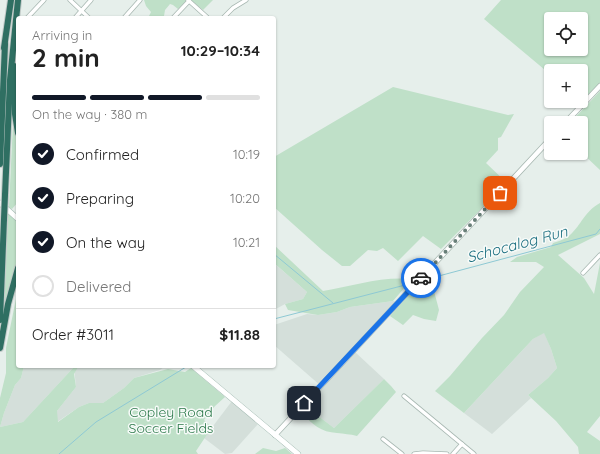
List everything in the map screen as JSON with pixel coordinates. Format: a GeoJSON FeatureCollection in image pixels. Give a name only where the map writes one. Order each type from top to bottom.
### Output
{"type":"FeatureCollection","features":[{"type":"Feature","properties":{"kind":"highway"},"geometry":{"type":"LineString","coordinates":[[0,79],[11,0]]}},
{"type":"Feature","properties":{"kind":"highway"},"geometry":{"type":"LineString","coordinates":[[0,320],[10,80],[14,25],[18,0]]}},
{"type":"Feature","properties":{"kind":"highway"},"geometry":{"type":"LineString","coordinates":[[14,25],[14,89],[16,120]]}},
{"type":"Feature","properties":{"kind":"highway"},"geometry":{"type":"LineString","coordinates":[[0,164],[5,44]]}},
{"type":"Feature","properties":{"kind":"highway"},"geometry":{"type":"LineString","coordinates":[[0,348],[8,304],[16,275]]}},
{"type":"Feature","properties":{"kind":"main road"},"geometry":{"type":"LineString","coordinates":[[0,203],[16,216]]}},
{"type":"Feature","properties":{"kind":"main road"},"geometry":{"type":"LineString","coordinates":[[195,368],[298,454]]}},
{"type":"Feature","properties":{"kind":"street"},"geometry":{"type":"LineString","coordinates":[[29,16],[44,0]]}},
{"type":"Feature","properties":{"kind":"street"},"geometry":{"type":"LineString","coordinates":[[70,0],[87,16]]}},
{"type":"Feature","properties":{"kind":"street"},"geometry":{"type":"LineString","coordinates":[[77,16],[91,0]]}},
{"type":"Feature","properties":{"kind":"street"},"geometry":{"type":"LineString","coordinates":[[126,16],[140,0]]}},
{"type":"Feature","properties":{"kind":"street"},"geometry":{"type":"LineString","coordinates":[[175,16],[189,0],[206,16]]}},
{"type":"Feature","properties":{"kind":"street"},"geometry":{"type":"LineString","coordinates":[[225,16],[233,8],[246,0]]}},
{"type":"Feature","properties":{"kind":"street"},"geometry":{"type":"LineString","coordinates":[[572,116],[600,86]]}},
{"type":"Feature","properties":{"kind":"street"},"geometry":{"type":"LineString","coordinates":[[275,435],[544,146]]}},
{"type":"Feature","properties":{"kind":"street"},"geometry":{"type":"LineString","coordinates":[[583,273],[600,255]]}},
{"type":"Feature","properties":{"kind":"street"},"geometry":{"type":"LineString","coordinates":[[404,396],[474,454]]}},
{"type":"Feature","properties":{"kind":"street"},"geometry":{"type":"LineString","coordinates":[[383,440],[402,454]]}},
{"type":"Feature","properties":{"kind":"street"},"geometry":{"type":"LineString","coordinates":[[453,454],[462,444]]}},
{"type":"Feature","properties":{"kind":"street"},"geometry":{"type":"LineString","coordinates":[[414,454],[447,454]]}},
{"type":"Feature","properties":{"kind":"shaded area"},"geometry":{"type":"Polygon","coordinates":[[[276,265],[307,292],[303,299],[285,304],[276,309],[276,265]]]}},
{"type":"Feature","properties":{"kind":"shaded area"},"geometry":{"type":"Polygon","coordinates":[[[393,301],[399,302],[321,386],[276,347],[276,324],[307,314],[318,315],[337,312],[350,307],[393,301]]]}},
{"type":"Feature","properties":{"kind":"shaded area"},"geometry":{"type":"Polygon","coordinates":[[[544,332],[557,368],[528,395],[531,398],[492,434],[464,413],[533,339],[544,332]]]}},
{"type":"Feature","properties":{"kind":"shaded area"},"geometry":{"type":"Polygon","coordinates":[[[355,352],[384,379],[334,428],[305,406],[355,352]]]}},
{"type":"Feature","properties":{"kind":"shaded area"},"geometry":{"type":"Polygon","coordinates":[[[24,368],[73,368],[23,422],[0,427],[15,385],[21,378],[24,368]]]}},
{"type":"Feature","properties":{"kind":"shaded area"},"geometry":{"type":"Polygon","coordinates":[[[74,368],[162,368],[134,378],[124,388],[103,403],[89,403],[79,407],[57,422],[57,411],[76,387],[74,368]]]}},
{"type":"Feature","properties":{"kind":"shaded area"},"geometry":{"type":"Polygon","coordinates":[[[232,401],[258,424],[232,453],[225,454],[204,438],[232,401]]]}},
{"type":"Feature","properties":{"kind":"green space"},"geometry":{"type":"Polygon","coordinates":[[[144,0],[186,0],[178,9],[170,4],[165,10],[164,16],[149,16],[151,12],[146,6],[144,0]]]}},
{"type":"Feature","properties":{"kind":"green space"},"geometry":{"type":"Polygon","coordinates":[[[191,0],[213,0],[203,10],[191,0]]]}},
{"type":"Feature","properties":{"kind":"green space"},"geometry":{"type":"Polygon","coordinates":[[[501,0],[600,0],[600,83],[588,96],[588,64],[544,64],[544,69],[484,19],[501,0]]]}},
{"type":"Feature","properties":{"kind":"green space"},"geometry":{"type":"Polygon","coordinates":[[[393,87],[508,115],[514,114],[501,137],[498,138],[498,150],[486,163],[507,183],[441,249],[423,236],[398,261],[383,248],[377,251],[368,250],[350,266],[342,266],[322,250],[276,209],[276,156],[393,87]]]}},
{"type":"Feature","properties":{"kind":"green space"},"geometry":{"type":"Polygon","coordinates":[[[600,91],[600,170],[588,159],[588,116],[577,116],[584,108],[588,108],[588,104],[600,91]]]}},
{"type":"Feature","properties":{"kind":"green space"},"geometry":{"type":"Polygon","coordinates":[[[13,122],[15,122],[16,204],[12,209],[9,207],[13,122]]]}},
{"type":"Feature","properties":{"kind":"green space"},"geometry":{"type":"Polygon","coordinates":[[[600,203],[600,234],[558,255],[584,278],[594,294],[600,263],[600,416],[587,432],[600,441],[600,454],[579,454],[578,447],[556,421],[528,395],[557,368],[544,333],[533,339],[464,413],[435,391],[504,315],[520,292],[544,267],[536,262],[510,262],[517,257],[551,247],[553,243],[566,238],[574,231],[590,210],[600,203]]]}},
{"type":"Feature","properties":{"kind":"green space"},"geometry":{"type":"Polygon","coordinates":[[[8,214],[16,220],[16,267],[4,310],[8,214]]]}},
{"type":"Feature","properties":{"kind":"green space"},"geometry":{"type":"Polygon","coordinates":[[[276,247],[323,291],[378,280],[401,278],[412,279],[393,301],[350,307],[337,312],[318,315],[288,310],[285,304],[303,299],[307,292],[276,265],[276,247]]]}},
{"type":"Feature","properties":{"kind":"green space"},"geometry":{"type":"Polygon","coordinates":[[[418,285],[434,291],[439,310],[436,321],[413,315],[403,325],[390,316],[418,285]]]}},
{"type":"Feature","properties":{"kind":"green space"},"geometry":{"type":"Polygon","coordinates":[[[16,299],[16,368],[24,368],[21,378],[15,385],[0,427],[0,398],[6,373],[6,348],[16,299]]]}},
{"type":"Feature","properties":{"kind":"green space","name":"Copley Road Soccer Fields"},"geometry":{"type":"Polygon","coordinates":[[[73,368],[77,368],[74,374],[76,387],[57,411],[58,422],[79,407],[89,403],[103,403],[124,388],[134,378],[168,369],[185,372],[191,368],[225,397],[215,406],[204,420],[212,427],[196,451],[198,454],[0,454],[0,427],[23,422],[73,368]]]}},
{"type":"Feature","properties":{"kind":"green space"},"geometry":{"type":"Polygon","coordinates":[[[384,379],[396,392],[357,436],[326,431],[309,421],[302,412],[305,406],[334,428],[384,379]]]}},
{"type":"Feature","properties":{"kind":"green space"},"geometry":{"type":"Polygon","coordinates":[[[263,448],[276,451],[285,448],[292,454],[255,454],[263,448]]]}},
{"type":"Feature","properties":{"kind":"waterway","name":"Schocalog Run"},"geometry":{"type":"LineString","coordinates":[[420,281],[596,234],[600,229]]}},
{"type":"Feature","properties":{"kind":"waterway"},"geometry":{"type":"LineString","coordinates":[[276,256],[333,303]]}},
{"type":"Feature","properties":{"kind":"waterway","name":"Schocalog Run"},"geometry":{"type":"LineString","coordinates":[[276,318],[413,283]]}},
{"type":"Feature","properties":{"kind":"waterway","name":"Schocalog Run"},"geometry":{"type":"LineString","coordinates":[[59,454],[96,422],[184,368]]}},
{"type":"Feature","properties":{"kind":"way so far"},"geometry":{"type":"LineString","coordinates":[[421,278],[500,193]]}},
{"type":"Feature","properties":{"kind":"route"},"geometry":{"type":"LineString","coordinates":[[304,403],[421,278]]}}]}
